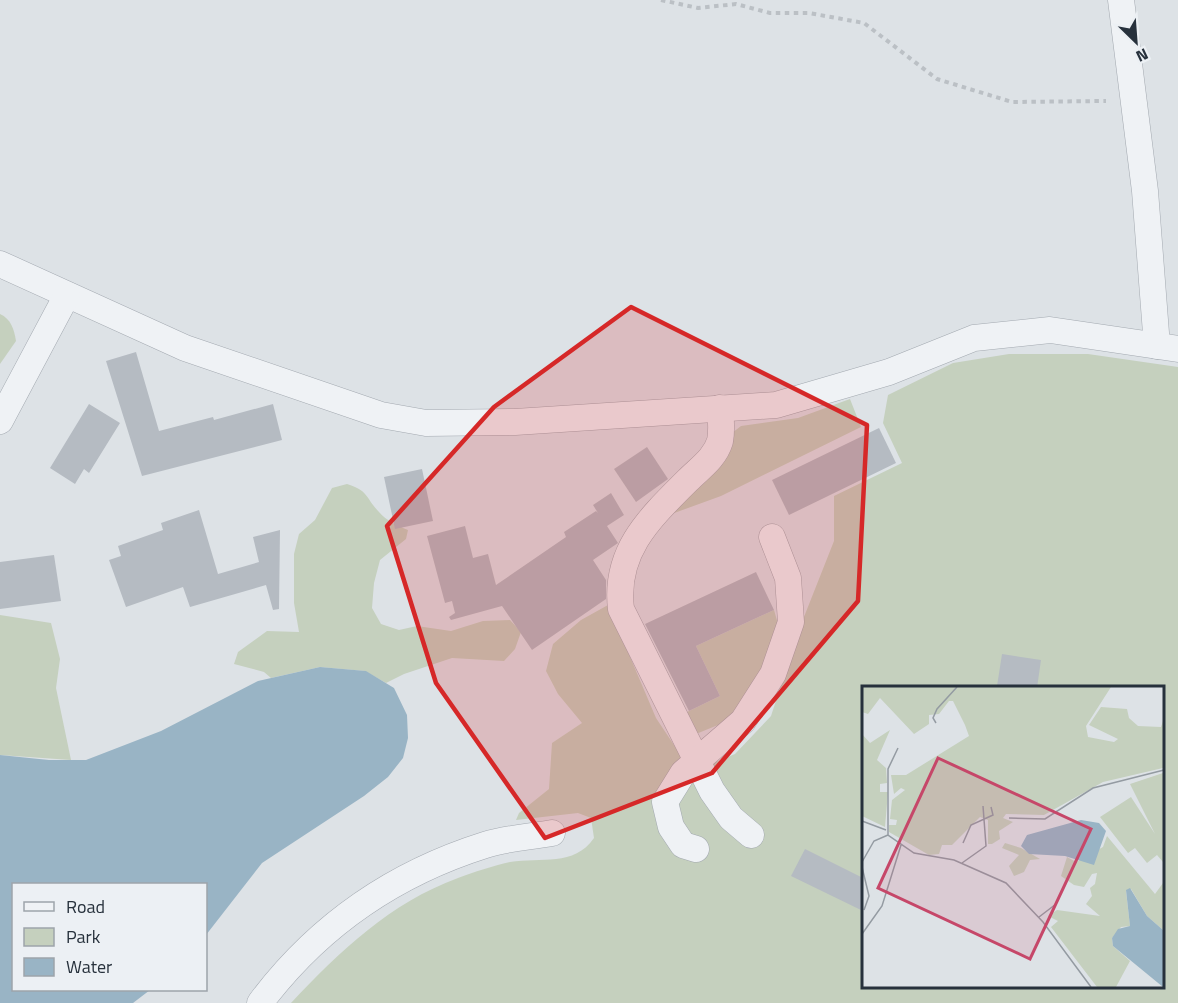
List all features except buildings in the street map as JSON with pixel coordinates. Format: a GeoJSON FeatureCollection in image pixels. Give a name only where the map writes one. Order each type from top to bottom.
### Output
{"type":"FeatureCollection","features":[{"type":"Feature","properties":{"kind":"street"},"geometry":{"type":"LineString","coordinates":[[0,264],[185,348],[381,415],[426,423],[515,422],[776,405],[889,372],[974,338],[1050,330],[1168,348],[1122,0]]}},
{"type":"Feature","properties":{"kind":"street"},"geometry":{"type":"LineString","coordinates":[[0,421],[67,296]]}},
{"type":"Feature","properties":{"kind":"street"},"geometry":{"type":"LineString","coordinates":[[720,408],[720,441],[711,459],[641,529],[626,558],[619,589],[621,609],[712,791],[731,818],[751,835]]}},
{"type":"Feature","properties":{"kind":"street"},"geometry":{"type":"LineString","coordinates":[[696,849],[682,845],[671,827],[665,802],[683,773],[743,721],[773,674],[790,622],[788,578],[772,537]]}},
{"type":"Feature","properties":{"kind":"street"},"geometry":{"type":"LineString","coordinates":[[260,1003],[320,935],[371,897],[425,868],[486,844],[552,833]]}},
{"type":"Feature","properties":{"kind":"path"},"geometry":{"type":"LineString","coordinates":[[661,0],[698,8],[736,4],[770,13],[809,13],[864,23],[937,79],[1012,102],[1134,102]]}},
{"type":"Feature","properties":{"kind":"highlighted area"},"geometry":{"type":"Polygon","coordinates":[[[631,307],[867,425],[858,601],[712,773],[545,838],[436,683],[387,526],[494,407],[631,307]]]}},
{"type":"Feature","properties":{"kind":"green space"},"geometry":{"type":"Polygon","coordinates":[[[0,314],[11,325],[16,341],[0,364],[0,314]]]}},
{"type":"Feature","properties":{"kind":"green space"},"geometry":{"type":"Polygon","coordinates":[[[1009,354],[1088,354],[1178,367],[1178,1003],[291,1003],[367,930],[433,888],[497,865],[567,857],[586,847],[594,838],[591,818],[578,813],[516,820],[519,813],[549,789],[552,743],[582,723],[558,694],[546,671],[553,644],[581,620],[608,605],[656,718],[682,757],[711,764],[735,754],[771,716],[800,627],[834,541],[834,496],[902,463],[883,423],[888,395],[953,363],[1009,354]]]}},
{"type":"Feature","properties":{"kind":"green space"},"geometry":{"type":"Polygon","coordinates":[[[850,399],[861,427],[721,496],[666,516],[732,433],[741,426],[798,418],[850,399]]]}},
{"type":"Feature","properties":{"kind":"green space"},"geometry":{"type":"Polygon","coordinates":[[[347,484],[363,492],[385,518],[408,530],[406,539],[380,560],[374,583],[372,608],[381,624],[399,630],[417,626],[451,631],[483,621],[510,620],[521,632],[515,649],[504,661],[452,658],[404,674],[386,683],[365,671],[320,667],[271,678],[264,672],[234,664],[238,652],[267,631],[299,632],[294,603],[294,554],[299,534],[315,520],[332,488],[347,484]]]}},
{"type":"Feature","properties":{"kind":"green space"},"geometry":{"type":"Polygon","coordinates":[[[774,610],[778,624],[774,650],[734,714],[718,725],[696,734],[683,714],[720,696],[696,646],[774,610]]]}},
{"type":"Feature","properties":{"kind":"green space"},"geometry":{"type":"Polygon","coordinates":[[[0,615],[51,623],[60,659],[56,688],[71,760],[0,755],[0,615]]]}},
{"type":"Feature","properties":{"kind":"water"},"geometry":{"type":"Polygon","coordinates":[[[320,667],[366,671],[394,688],[407,715],[408,738],[403,758],[388,777],[364,796],[262,863],[207,934],[207,883],[12,883],[12,991],[149,991],[133,1003],[0,1003],[0,755],[49,760],[86,760],[161,731],[258,681],[320,667]]]}}]}
